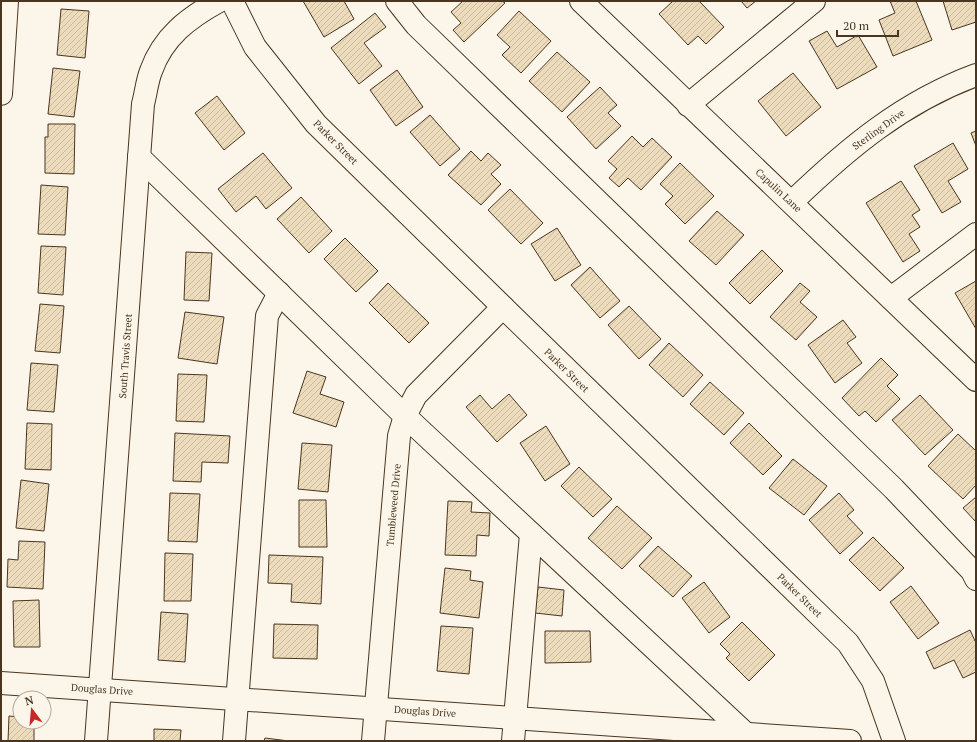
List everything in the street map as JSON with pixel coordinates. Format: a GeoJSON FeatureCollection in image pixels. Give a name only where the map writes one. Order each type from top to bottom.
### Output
{"type":"FeatureCollection","features":[{"type":"Feature","properties":{"kind":"street"},"geometry":{"type":"LineString","coordinates":[[1,94],[7,1]]}},
{"type":"Feature","properties":{"kind":"street","name":"South Travis Street"},"geometry":{"type":"LineString","coordinates":[[96,741],[144,104],[150,72],[161,49],[179,28],[198,12],[219,1]]}},
{"type":"Feature","properties":{"kind":"street","name":"Parker Street"},"geometry":{"type":"LineString","coordinates":[[232,1],[255,47],[316,124],[848,643],[873,682],[894,741]]}},
{"type":"Feature","properties":{"kind":"street"},"geometry":{"type":"LineString","coordinates":[[397,1],[416,26],[894,489],[972,570],[976,579]]}},
{"type":"Feature","properties":{"kind":"street"},"geometry":{"type":"LineString","coordinates":[[688,105],[814,1]]}},
{"type":"Feature","properties":{"kind":"street","name":"Capulin Lane"},"geometry":{"type":"LineString","coordinates":[[593,5],[688,105],[792,202],[976,380]]}},
{"type":"Feature","properties":{"kind":"street","name":"Sterling Drive"},"geometry":{"type":"LineString","coordinates":[[792,202],[838,158],[899,112],[976,75]]}},
{"type":"Feature","properties":{"kind":"street"},"geometry":{"type":"LineString","coordinates":[[140,157],[405,416],[746,737]]}},
{"type":"Feature","properties":{"kind":"street"},"geometry":{"type":"LineString","coordinates":[[891,298],[976,234]]}},
{"type":"Feature","properties":{"kind":"street"},"geometry":{"type":"LineString","coordinates":[[234,741],[267,316],[279,293]]}},
{"type":"Feature","properties":{"kind":"street","name":"Tumbleweed Drive"},"geometry":{"type":"LineString","coordinates":[[373,741],[399,436],[405,416],[421,390],[503,307]]}},
{"type":"Feature","properties":{"kind":"street"},"geometry":{"type":"LineString","coordinates":[[513,741],[531,534]]}},
{"type":"Feature","properties":{"kind":"street","name":"Douglas Drive"},"geometry":{"type":"LineString","coordinates":[[1,682],[515,717],[655,734],[850,741]]}},
{"type":"Feature","properties":{"kind":"building"},"geometry":{"type":"Polygon","coordinates":[[[303,1],[344,1],[354,19],[324,37],[303,1]]]}},
{"type":"Feature","properties":{"kind":"building"},"geometry":{"type":"Polygon","coordinates":[[[463,1],[502,1],[505,3],[464,42],[453,30],[461,23],[451,12],[463,1]]]}},
{"type":"Feature","properties":{"kind":"building"},"geometry":{"type":"Polygon","coordinates":[[[673,1],[699,1],[724,27],[706,44],[698,36],[688,45],[659,14],[673,1]]]}},
{"type":"Feature","properties":{"kind":"building"},"geometry":{"type":"Polygon","coordinates":[[[741,1],[756,1],[747,8],[741,1]]]}},
{"type":"Feature","properties":{"kind":"building"},"geometry":{"type":"Polygon","coordinates":[[[890,1],[916,1],[932,40],[893,56],[879,20],[895,13],[890,1]]]}},
{"type":"Feature","properties":{"kind":"building"},"geometry":{"type":"Polygon","coordinates":[[[943,1],[976,1],[976,22],[952,30],[943,1]]]}},
{"type":"Feature","properties":{"kind":"building"},"geometry":{"type":"Polygon","coordinates":[[[61,9],[89,11],[85,58],[57,55],[61,9]]]}},
{"type":"Feature","properties":{"kind":"building"},"geometry":{"type":"Polygon","coordinates":[[[519,11],[551,41],[521,73],[502,55],[510,47],[497,35],[519,11]]]}},
{"type":"Feature","properties":{"kind":"building"},"geometry":{"type":"Polygon","coordinates":[[[375,13],[386,27],[364,43],[382,66],[359,84],[331,48],[375,13]]]}},
{"type":"Feature","properties":{"kind":"building"},"geometry":{"type":"Polygon","coordinates":[[[827,31],[837,47],[858,35],[877,67],[837,89],[809,41],[827,31]]]}},
{"type":"Feature","properties":{"kind":"building"},"geometry":{"type":"Polygon","coordinates":[[[557,52],[590,82],[562,112],[529,81],[557,52]]]}},
{"type":"Feature","properties":{"kind":"building"},"geometry":{"type":"Polygon","coordinates":[[[53,68],[80,71],[74,117],[48,114],[53,68]]]}},
{"type":"Feature","properties":{"kind":"building"},"geometry":{"type":"Polygon","coordinates":[[[397,70],[423,107],[396,126],[370,90],[397,70]]]}},
{"type":"Feature","properties":{"kind":"building"},"geometry":{"type":"Polygon","coordinates":[[[793,73],[821,107],[786,136],[758,101],[793,73]]]}},
{"type":"Feature","properties":{"kind":"building"},"geometry":{"type":"Polygon","coordinates":[[[600,87],[617,105],[608,113],[621,126],[596,149],[567,117],[600,87]]]}},
{"type":"Feature","properties":{"kind":"building"},"geometry":{"type":"Polygon","coordinates":[[[217,96],[245,133],[224,150],[195,113],[217,96]]]}},
{"type":"Feature","properties":{"kind":"building"},"geometry":{"type":"Polygon","coordinates":[[[430,115],[460,149],[440,166],[410,132],[430,115]]]}},
{"type":"Feature","properties":{"kind":"building"},"geometry":{"type":"Polygon","coordinates":[[[48,124],[75,124],[74,174],[45,173],[45,137],[48,137],[48,124]]]}},
{"type":"Feature","properties":{"kind":"building"},"geometry":{"type":"Polygon","coordinates":[[[976,131],[976,146],[971,133],[976,131]]]}},
{"type":"Feature","properties":{"kind":"building"},"geometry":{"type":"Polygon","coordinates":[[[632,136],[643,147],[652,138],[672,157],[641,190],[628,178],[619,187],[609,178],[617,169],[608,161],[632,136]]]}},
{"type":"Feature","properties":{"kind":"building"},"geometry":{"type":"Polygon","coordinates":[[[953,143],[968,169],[948,181],[961,202],[942,213],[914,166],[953,143]]]}},
{"type":"Feature","properties":{"kind":"building"},"geometry":{"type":"Polygon","coordinates":[[[471,151],[481,161],[488,153],[501,165],[491,174],[501,184],[481,205],[448,175],[471,151]]]}},
{"type":"Feature","properties":{"kind":"building"},"geometry":{"type":"Polygon","coordinates":[[[263,153],[292,188],[266,209],[256,196],[236,212],[218,189],[263,153]]]}},
{"type":"Feature","properties":{"kind":"building"},"geometry":{"type":"Polygon","coordinates":[[[680,163],[714,196],[685,224],[665,204],[673,196],[660,184],[680,163]]]}},
{"type":"Feature","properties":{"kind":"building"},"geometry":{"type":"Polygon","coordinates":[[[901,181],[920,210],[912,215],[920,227],[909,234],[920,251],[903,262],[866,203],[901,181]]]}},
{"type":"Feature","properties":{"kind":"building"},"geometry":{"type":"Polygon","coordinates":[[[41,185],[68,187],[65,235],[38,234],[41,185]]]}},
{"type":"Feature","properties":{"kind":"building"},"geometry":{"type":"Polygon","coordinates":[[[510,189],[543,223],[521,244],[488,210],[510,189]]]}},
{"type":"Feature","properties":{"kind":"building"},"geometry":{"type":"Polygon","coordinates":[[[301,197],[332,231],[309,253],[277,219],[301,197]]]}},
{"type":"Feature","properties":{"kind":"building"},"geometry":{"type":"Polygon","coordinates":[[[717,211],[744,235],[716,265],[689,241],[717,211]]]}},
{"type":"Feature","properties":{"kind":"building"},"geometry":{"type":"Polygon","coordinates":[[[557,228],[581,265],[555,281],[531,244],[557,228]]]}},
{"type":"Feature","properties":{"kind":"building"},"geometry":{"type":"Polygon","coordinates":[[[345,238],[378,271],[356,292],[324,259],[345,238]]]}},
{"type":"Feature","properties":{"kind":"building"},"geometry":{"type":"Polygon","coordinates":[[[41,246],[66,247],[63,295],[38,293],[41,246]]]}},
{"type":"Feature","properties":{"kind":"building"},"geometry":{"type":"Polygon","coordinates":[[[762,250],[783,271],[750,304],[729,283],[762,250]]]}},
{"type":"Feature","properties":{"kind":"building"},"geometry":{"type":"Polygon","coordinates":[[[186,252],[212,253],[209,301],[184,300],[186,252]]]}},
{"type":"Feature","properties":{"kind":"building"},"geometry":{"type":"Polygon","coordinates":[[[590,267],[620,301],[600,318],[571,285],[590,267]]]}},
{"type":"Feature","properties":{"kind":"building"},"geometry":{"type":"Polygon","coordinates":[[[976,281],[976,329],[955,293],[976,281]]]}},
{"type":"Feature","properties":{"kind":"building"},"geometry":{"type":"Polygon","coordinates":[[[388,283],[429,323],[409,343],[369,303],[388,283]]]}},
{"type":"Feature","properties":{"kind":"building"},"geometry":{"type":"Polygon","coordinates":[[[800,283],[810,291],[800,302],[817,317],[796,340],[770,317],[800,283]]]}},
{"type":"Feature","properties":{"kind":"building"},"geometry":{"type":"Polygon","coordinates":[[[40,304],[64,306],[60,353],[35,351],[40,304]]]}},
{"type":"Feature","properties":{"kind":"building"},"geometry":{"type":"Polygon","coordinates":[[[629,306],[661,339],[639,359],[608,325],[629,306]]]}},
{"type":"Feature","properties":{"kind":"building"},"geometry":{"type":"Polygon","coordinates":[[[185,312],[224,317],[217,364],[178,358],[185,312]]]}},
{"type":"Feature","properties":{"kind":"building"},"geometry":{"type":"Polygon","coordinates":[[[843,320],[856,337],[847,343],[862,363],[835,383],[808,345],[843,320]]]}},
{"type":"Feature","properties":{"kind":"building"},"geometry":{"type":"Polygon","coordinates":[[[669,343],[703,375],[683,397],[649,365],[669,343]]]}},
{"type":"Feature","properties":{"kind":"building"},"geometry":{"type":"Polygon","coordinates":[[[881,358],[898,375],[887,386],[900,399],[876,422],[865,411],[859,416],[842,398],[881,358]]]}},
{"type":"Feature","properties":{"kind":"building"},"geometry":{"type":"Polygon","coordinates":[[[31,363],[58,365],[54,412],[27,410],[31,363]]]}},
{"type":"Feature","properties":{"kind":"building"},"geometry":{"type":"Polygon","coordinates":[[[307,371],[326,377],[320,394],[344,402],[336,427],[293,413],[307,371]]]}},
{"type":"Feature","properties":{"kind":"building"},"geometry":{"type":"Polygon","coordinates":[[[178,374],[207,375],[204,422],[176,421],[178,374]]]}},
{"type":"Feature","properties":{"kind":"building"},"geometry":{"type":"Polygon","coordinates":[[[710,382],[744,413],[724,435],[690,404],[710,382]]]}},
{"type":"Feature","properties":{"kind":"building"},"geometry":{"type":"Polygon","coordinates":[[[509,394],[527,415],[497,442],[466,407],[480,395],[492,409],[509,394]]]}},
{"type":"Feature","properties":{"kind":"building"},"geometry":{"type":"Polygon","coordinates":[[[920,395],[953,430],[925,455],[892,420],[920,395]]]}},
{"type":"Feature","properties":{"kind":"building"},"geometry":{"type":"Polygon","coordinates":[[[27,423],[52,424],[51,470],[25,469],[27,423]]]}},
{"type":"Feature","properties":{"kind":"building"},"geometry":{"type":"Polygon","coordinates":[[[749,423],[782,456],[763,475],[730,443],[749,423]]]}},
{"type":"Feature","properties":{"kind":"building"},"geometry":{"type":"Polygon","coordinates":[[[546,426],[570,464],[545,481],[520,443],[546,426]]]}},
{"type":"Feature","properties":{"kind":"building"},"geometry":{"type":"Polygon","coordinates":[[[175,433],[230,436],[228,463],[202,462],[201,482],[173,481],[175,433]]]}},
{"type":"Feature","properties":{"kind":"building"},"geometry":{"type":"Polygon","coordinates":[[[958,434],[976,451],[976,485],[963,499],[928,466],[958,434]]]}},
{"type":"Feature","properties":{"kind":"building"},"geometry":{"type":"Polygon","coordinates":[[[302,443],[332,445],[328,492],[298,489],[302,443]]]}},
{"type":"Feature","properties":{"kind":"building"},"geometry":{"type":"Polygon","coordinates":[[[793,459],[827,486],[804,515],[769,488],[793,459]]]}},
{"type":"Feature","properties":{"kind":"building"},"geometry":{"type":"Polygon","coordinates":[[[579,467],[612,499],[593,517],[561,486],[579,467]]]}},
{"type":"Feature","properties":{"kind":"building"},"geometry":{"type":"Polygon","coordinates":[[[21,480],[49,484],[44,531],[16,528],[21,480]]]}},
{"type":"Feature","properties":{"kind":"building"},"geometry":{"type":"Polygon","coordinates":[[[170,493],[200,494],[197,542],[168,541],[170,493]]]}},
{"type":"Feature","properties":{"kind":"building"},"geometry":{"type":"Polygon","coordinates":[[[839,493],[854,510],[847,516],[863,533],[840,554],[809,520],[839,493]]]}},
{"type":"Feature","properties":{"kind":"building"},"geometry":{"type":"Polygon","coordinates":[[[976,497],[976,522],[963,508],[976,497]]]}},
{"type":"Feature","properties":{"kind":"building"},"geometry":{"type":"Polygon","coordinates":[[[299,500],[326,500],[327,547],[299,547],[299,500]]]}},
{"type":"Feature","properties":{"kind":"building"},"geometry":{"type":"Polygon","coordinates":[[[448,501],[472,502],[471,512],[490,513],[489,536],[477,535],[476,556],[445,555],[448,501]]]}},
{"type":"Feature","properties":{"kind":"building"},"geometry":{"type":"Polygon","coordinates":[[[617,506],[652,538],[622,569],[588,538],[617,506]]]}},
{"type":"Feature","properties":{"kind":"building"},"geometry":{"type":"Polygon","coordinates":[[[873,537],[904,568],[880,591],[849,560],[873,537]]]}},
{"type":"Feature","properties":{"kind":"building"},"geometry":{"type":"Polygon","coordinates":[[[19,541],[45,542],[43,589],[7,587],[8,559],[18,560],[19,541]]]}},
{"type":"Feature","properties":{"kind":"building"},"geometry":{"type":"Polygon","coordinates":[[[658,546],[692,576],[673,597],[639,566],[658,546]]]}},
{"type":"Feature","properties":{"kind":"building"},"geometry":{"type":"Polygon","coordinates":[[[165,553],[193,554],[191,601],[164,601],[165,553]]]}},
{"type":"Feature","properties":{"kind":"building"},"geometry":{"type":"Polygon","coordinates":[[[269,555],[323,557],[321,604],[291,602],[292,584],[268,583],[269,555]]]}},
{"type":"Feature","properties":{"kind":"building"},"geometry":{"type":"Polygon","coordinates":[[[445,568],[471,571],[470,580],[483,582],[479,618],[440,613],[445,568]]]}},
{"type":"Feature","properties":{"kind":"building"},"geometry":{"type":"Polygon","coordinates":[[[704,582],[730,617],[709,633],[682,598],[704,582]]]}},
{"type":"Feature","properties":{"kind":"building"},"geometry":{"type":"Polygon","coordinates":[[[911,586],[939,623],[918,639],[890,602],[911,586]]]}},
{"type":"Feature","properties":{"kind":"building"},"geometry":{"type":"Polygon","coordinates":[[[538,587],[564,590],[562,616],[535,613],[538,587]]]}},
{"type":"Feature","properties":{"kind":"building"},"geometry":{"type":"Polygon","coordinates":[[[39,600],[40,647],[14,647],[13,601],[39,600]]]}},
{"type":"Feature","properties":{"kind":"building"},"geometry":{"type":"Polygon","coordinates":[[[161,612],[188,614],[185,662],[158,660],[161,612]]]}},
{"type":"Feature","properties":{"kind":"building"},"geometry":{"type":"Polygon","coordinates":[[[742,622],[775,655],[749,681],[726,658],[730,654],[720,644],[742,622]]]}},
{"type":"Feature","properties":{"kind":"building"},"geometry":{"type":"Polygon","coordinates":[[[274,624],[318,625],[317,659],[273,658],[274,624]]]}},
{"type":"Feature","properties":{"kind":"building"},"geometry":{"type":"Polygon","coordinates":[[[441,626],[473,628],[469,674],[437,671],[441,626]]]}},
{"type":"Feature","properties":{"kind":"building"},"geometry":{"type":"Polygon","coordinates":[[[970,630],[976,643],[976,672],[963,678],[954,660],[934,669],[926,652],[970,630]]]}},
{"type":"Feature","properties":{"kind":"building"},"geometry":{"type":"Polygon","coordinates":[[[545,631],[590,631],[591,662],[545,663],[545,631]]]}},
{"type":"Feature","properties":{"kind":"building"},"geometry":{"type":"Polygon","coordinates":[[[9,716],[12,716],[12,730],[34,730],[34,741],[8,741],[9,716]]]}},
{"type":"Feature","properties":{"kind":"building"},"geometry":{"type":"Polygon","coordinates":[[[154,729],[181,730],[180,741],[154,741],[154,729]]]}},
{"type":"Feature","properties":{"kind":"building"},"geometry":{"type":"Polygon","coordinates":[[[265,738],[289,741],[264,741],[265,738]]]}}]}
